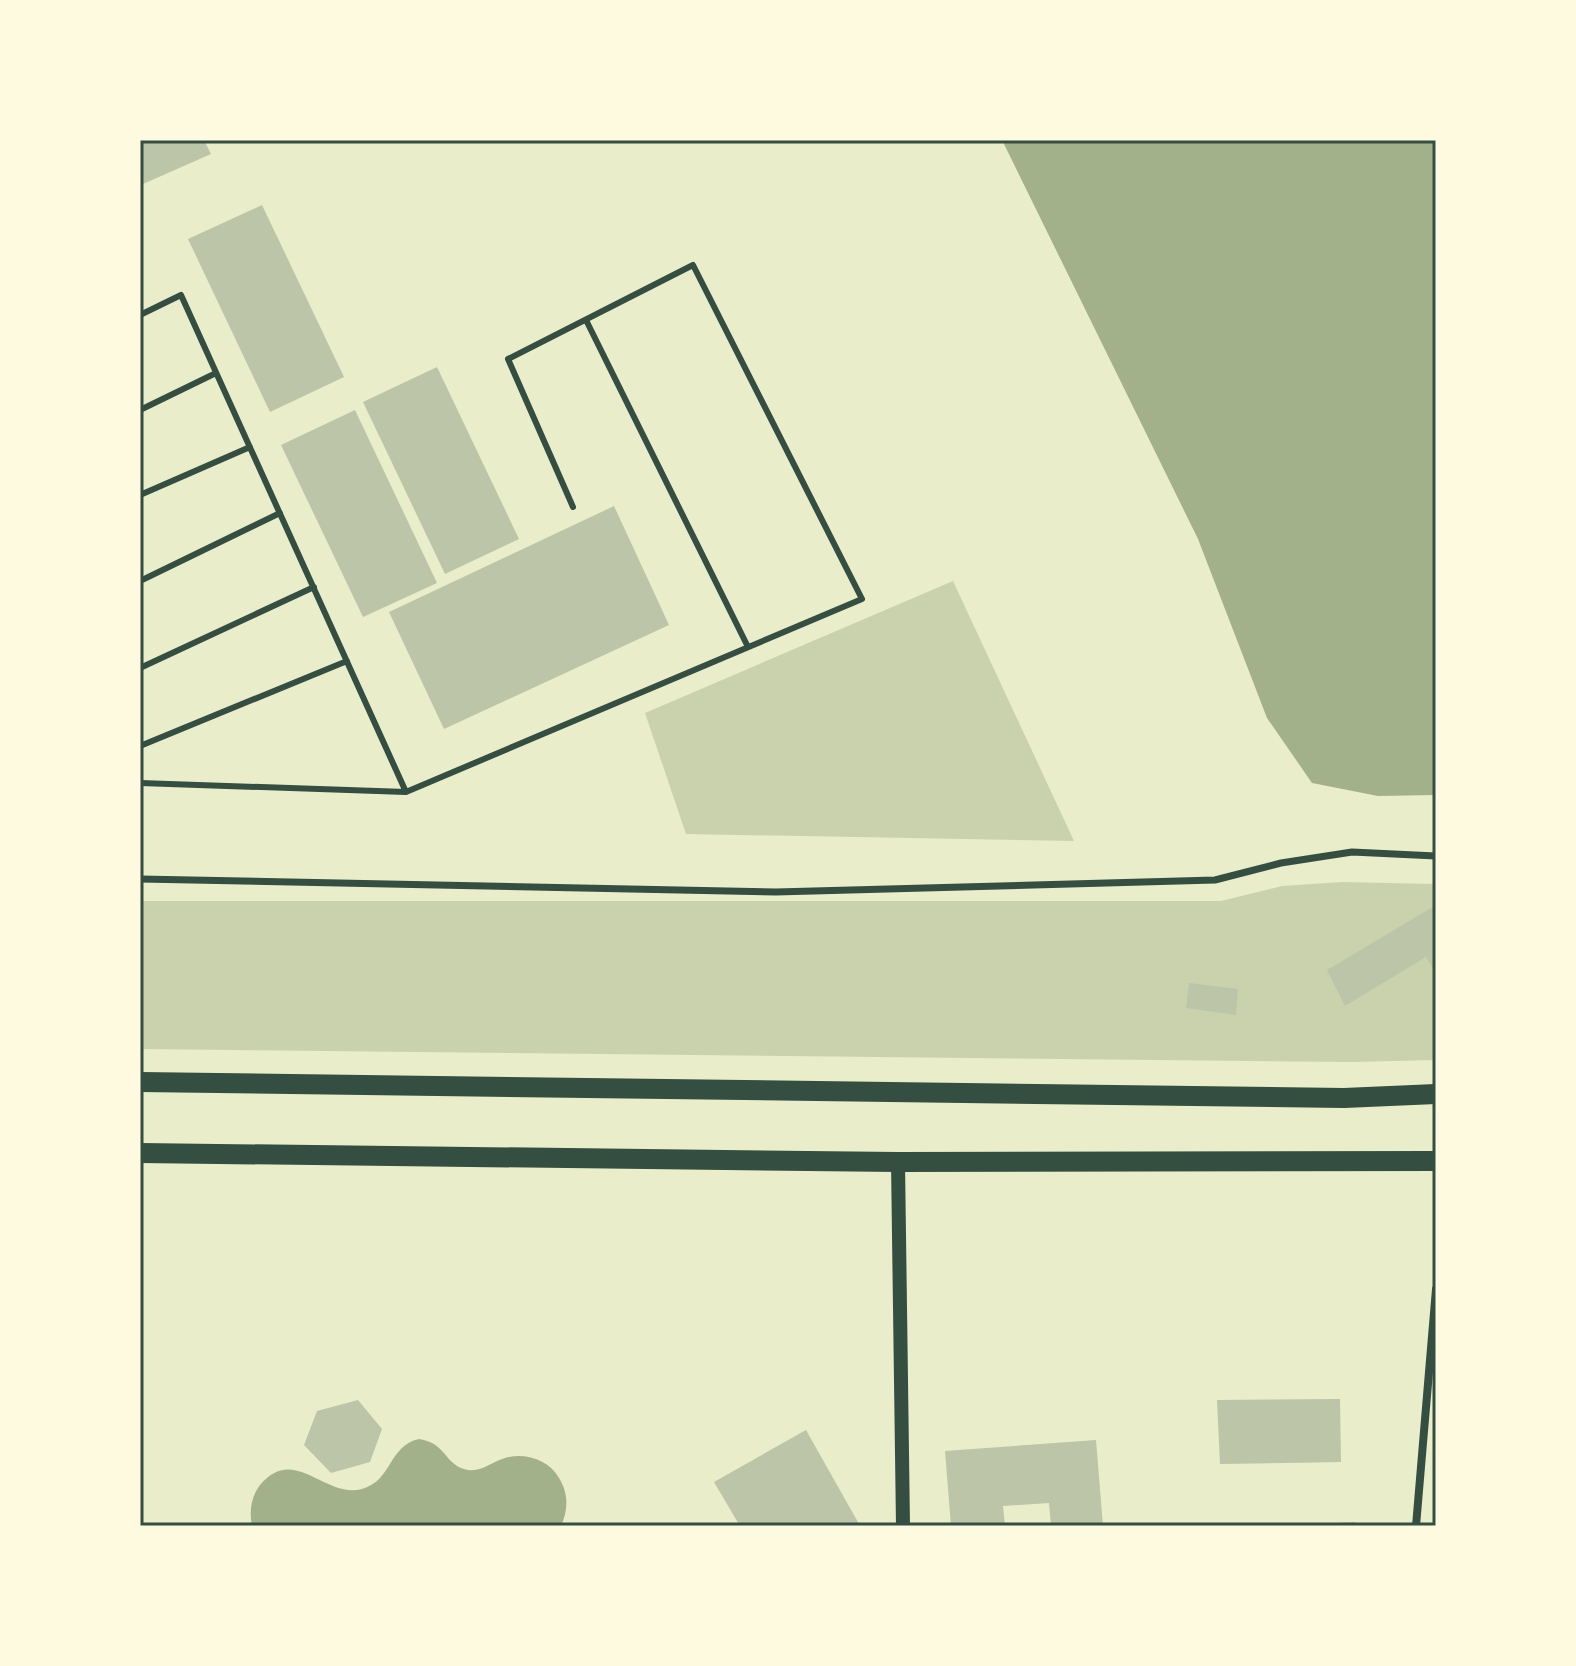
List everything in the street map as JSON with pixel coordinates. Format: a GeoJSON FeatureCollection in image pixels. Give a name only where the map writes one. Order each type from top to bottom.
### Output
{"type":"FeatureCollection","features":[{"type":"Feature","properties":{"kind":"main road"},"geometry":{"type":"LineString","coordinates":[[140,1082],[1344,1098],[1436,1094]]}},
{"type":"Feature","properties":{"kind":"main road"},"geometry":{"type":"LineString","coordinates":[[140,1153],[898,1162],[1436,1161]]}},
{"type":"Feature","properties":{"kind":"street"},"geometry":{"type":"LineString","coordinates":[[140,879],[776,892],[1215,880],[1281,863],[1352,852],[1436,856]]}},
{"type":"Feature","properties":{"kind":"street"},"geometry":{"type":"LineString","coordinates":[[898,1162],[903,1526]]}},
{"type":"Feature","properties":{"kind":"street"},"geometry":{"type":"LineString","coordinates":[[1416,1526],[1436,1289]]}},
{"type":"Feature","properties":{"kind":"lane"},"geometry":{"type":"LineString","coordinates":[[140,783],[406,792],[862,599],[693,265],[508,359],[573,507]]}},
{"type":"Feature","properties":{"kind":"lane"},"geometry":{"type":"LineString","coordinates":[[140,315],[181,295],[406,792]]}},
{"type":"Feature","properties":{"kind":"lane"},"geometry":{"type":"LineString","coordinates":[[586,320],[748,647]]}},
{"type":"Feature","properties":{"kind":"lane"},"geometry":{"type":"LineString","coordinates":[[140,410],[216,373]]}},
{"type":"Feature","properties":{"kind":"lane"},"geometry":{"type":"LineString","coordinates":[[140,495],[250,447]]}},
{"type":"Feature","properties":{"kind":"lane"},"geometry":{"type":"LineString","coordinates":[[140,581],[280,513]]}},
{"type":"Feature","properties":{"kind":"lane"},"geometry":{"type":"LineString","coordinates":[[140,668],[314,587]]}},
{"type":"Feature","properties":{"kind":"lane"},"geometry":{"type":"LineString","coordinates":[[140,746],[347,661]]}},
{"type":"Feature","properties":{"kind":"shaded area"},"geometry":{"type":"Polygon","coordinates":[[[1002,140],[1436,140],[1436,795],[1378,796],[1312,783],[1267,718],[1198,539],[1002,140]]]}},
{"type":"Feature","properties":{"kind":"shaded area"},"geometry":{"type":"Polygon","coordinates":[[[953,581],[1074,841],[686,834],[645,713],[953,581]]]}},
{"type":"Feature","properties":{"kind":"shaded area"},"geometry":{"type":"Polygon","coordinates":[[[1342,882],[1436,884],[1436,1060],[1351,1062],[140,1049],[140,901],[1221,901],[1282,886],[1342,882]]]}},
{"type":"Feature","properties":{"kind":"shaded area"},"geometry":{"type":"Polygon","coordinates":[[[419,1439],[435,1445],[464,1469],[480,1469],[513,1456],[543,1462],[555,1472],[565,1490],[566,1508],[561,1526],[252,1526],[251,1510],[255,1494],[273,1474],[285,1470],[298,1471],[335,1487],[362,1489],[380,1478],[401,1448],[419,1439]]]}},
{"type":"Feature","properties":{"kind":"building"},"geometry":{"type":"Polygon","coordinates":[[[140,140],[204,140],[211,154],[143,184],[140,176],[140,140]]]}},
{"type":"Feature","properties":{"kind":"building"},"geometry":{"type":"Polygon","coordinates":[[[262,205],[344,377],[270,412],[188,239],[262,205]]]}},
{"type":"Feature","properties":{"kind":"building"},"geometry":{"type":"Polygon","coordinates":[[[437,367],[519,539],[445,574],[363,402],[437,367]]]}},
{"type":"Feature","properties":{"kind":"building"},"geometry":{"type":"Polygon","coordinates":[[[355,410],[437,583],[363,617],[281,445],[355,410]]]}},
{"type":"Feature","properties":{"kind":"building"},"geometry":{"type":"Polygon","coordinates":[[[614,506],[669,625],[444,729],[389,612],[614,506]]]}},
{"type":"Feature","properties":{"kind":"building"},"geometry":{"type":"Polygon","coordinates":[[[1436,905],[1436,974],[1426,957],[1345,1006],[1327,970],[1436,905]]]}},
{"type":"Feature","properties":{"kind":"building"},"geometry":{"type":"Polygon","coordinates":[[[1189,983],[1238,989],[1236,1015],[1186,1008],[1189,983]]]}},
{"type":"Feature","properties":{"kind":"building"},"geometry":{"type":"Polygon","coordinates":[[[1340,1399],[1341,1462],[1220,1464],[1217,1400],[1340,1399]]]}},
{"type":"Feature","properties":{"kind":"building"},"geometry":{"type":"Polygon","coordinates":[[[358,1400],[382,1429],[370,1462],[331,1473],[304,1445],[317,1411],[358,1400]]]}},
{"type":"Feature","properties":{"kind":"building"},"geometry":{"type":"Polygon","coordinates":[[[806,1430],[859,1524],[740,1526],[714,1482],[806,1430]]]}},
{"type":"Feature","properties":{"kind":"building"},"geometry":{"type":"Polygon","coordinates":[[[1096,1440],[1103,1526],[1051,1526],[1049,1503],[1003,1506],[1005,1526],[951,1526],[945,1451],[1096,1440]]]}},
{"type":"Feature","properties":{"kind":"building"},"geometry":{"type":"Polygon","coordinates":[[[1355,1522],[1355,1526],[1319,1526],[1319,1524],[1355,1522]]]}}]}
